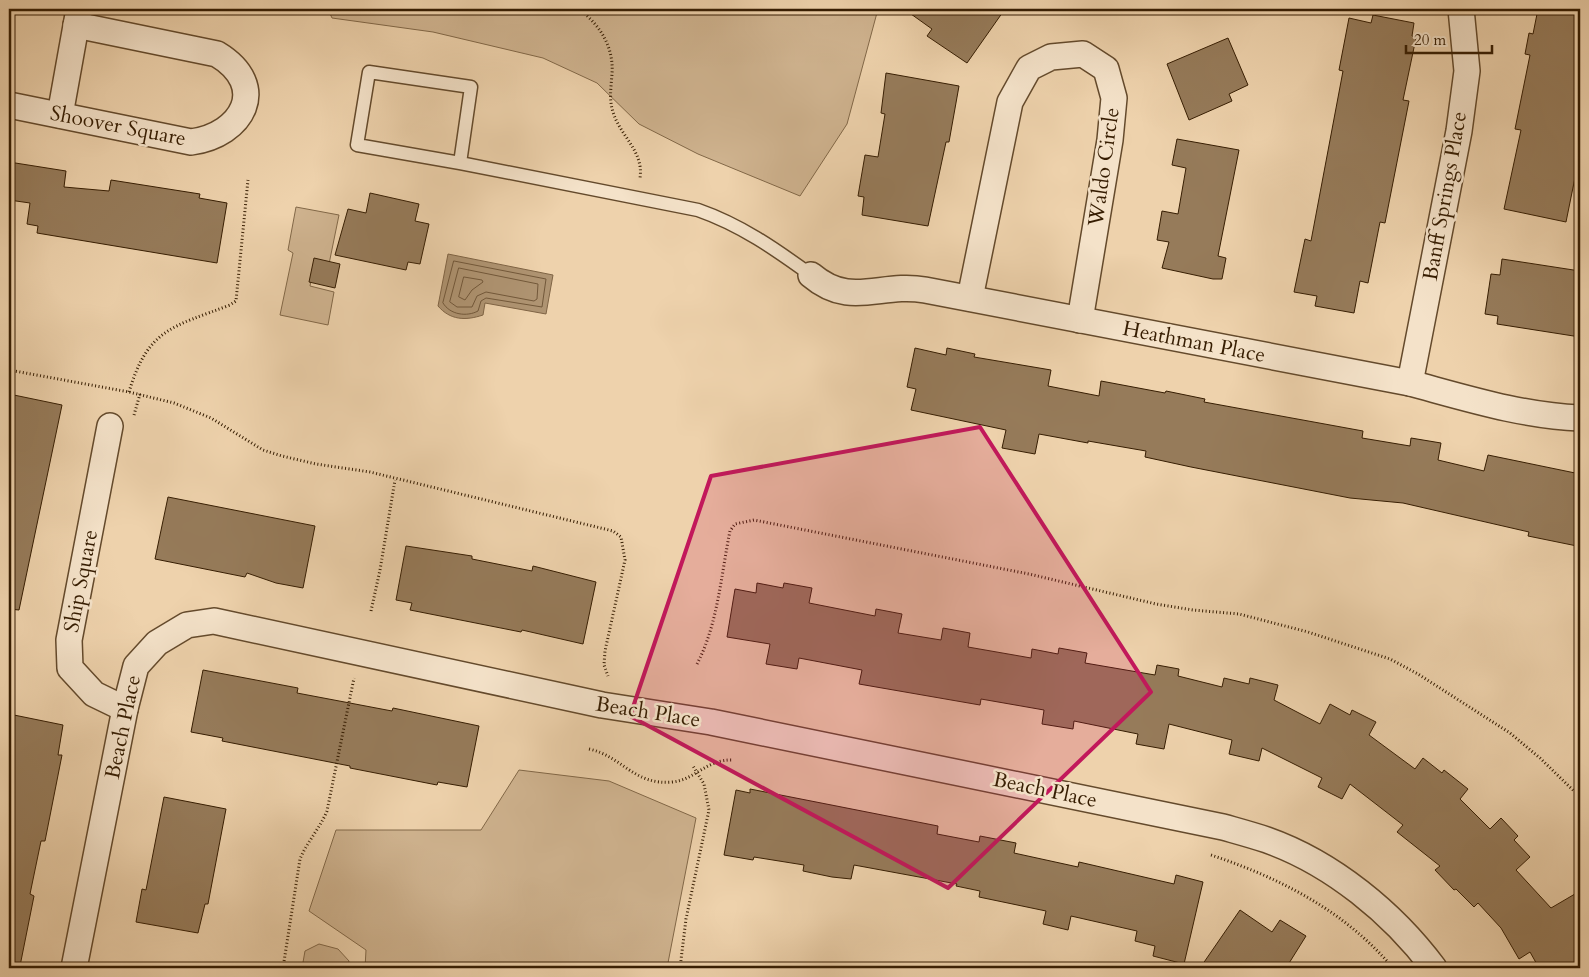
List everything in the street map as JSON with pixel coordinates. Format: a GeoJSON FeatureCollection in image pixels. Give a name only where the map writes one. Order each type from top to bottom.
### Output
{"type":"FeatureCollection","features":[{"type":"Feature","properties":{"kind":"street","name":"Banff Springs Place"},"geometry":{"type":"LineString","coordinates":[[1410,383],[1466,80],[1461,9]]}},
{"type":"Feature","properties":{"kind":"street","name":"Shoover Square"},"geometry":{"type":"LineString","coordinates":[[9,105],[190,142],[207,140],[221,134],[234,123],[242,109],[246,85],[240,72],[231,62],[217,54],[78,17]]}},
{"type":"Feature","properties":{"kind":"street"},"geometry":{"type":"LineString","coordinates":[[60,115],[78,17]]}},
{"type":"Feature","properties":{"kind":"street","name":"Waldo Circle"},"geometry":{"type":"LineString","coordinates":[[970,298],[1010,102],[1029,68],[1051,56],[1082,54],[1106,69],[1114,98],[1110,140],[1080,320]]}},
{"type":"Feature","properties":{"kind":"street","name":"Heathman Place"},"geometry":{"type":"LineString","coordinates":[[811,275],[831,290],[847,294],[910,287],[1410,383],[1470,399],[1557,417],[1580,418]]}},
{"type":"Feature","properties":{"kind":"street","name":"Ship Square"},"geometry":{"type":"LineString","coordinates":[[110,426],[69,640],[70,668],[94,694],[125,709]]}},
{"type":"Feature","properties":{"kind":"street","name":"Beach Place"},"geometry":{"type":"LineString","coordinates":[[74,968],[125,709],[136,666],[157,643],[187,624],[214,621],[602,705],[711,722],[1223,827],[1268,840],[1307,858],[1340,878],[1378,907],[1420,950],[1434,968]]}},
{"type":"Feature","properties":{"kind":"lane"},"geometry":{"type":"LineString","coordinates":[[460,163],[471,87],[369,72],[357,145],[460,163],[698,210],[724,219],[768,244],[811,275]]}},
{"type":"Feature","properties":{"kind":"path"},"geometry":{"type":"LineString","coordinates":[[579,9],[603,33],[609,46],[612,59],[610,93],[612,111],[637,155],[641,166],[637,198]]}},
{"type":"Feature","properties":{"kind":"path"},"geometry":{"type":"LineString","coordinates":[[129,392],[139,365],[154,341],[164,332],[236,301],[248,180]]}},
{"type":"Feature","properties":{"kind":"path"},"geometry":{"type":"LineString","coordinates":[[9,370],[140,394],[196,411],[263,450],[299,460],[370,472],[395,480],[576,520],[613,531],[621,537],[625,560],[605,651],[604,665],[608,676]]}},
{"type":"Feature","properties":{"kind":"path"},"geometry":{"type":"LineString","coordinates":[[134,416],[140,394]]}},
{"type":"Feature","properties":{"kind":"path"},"geometry":{"type":"LineString","coordinates":[[371,611],[395,480]]}},
{"type":"Feature","properties":{"kind":"path"},"geometry":{"type":"LineString","coordinates":[[697,664],[704,651],[712,619],[730,531],[735,524],[754,520],[1029,574],[1156,604],[1193,610],[1239,614],[1275,622],[1390,659],[1418,674],[1510,733],[1540,758],[1580,797]]}},
{"type":"Feature","properties":{"kind":"path"},"geometry":{"type":"LineString","coordinates":[[282,968],[300,859],[306,845],[323,822],[327,811],[354,674]]}},
{"type":"Feature","properties":{"kind":"path"},"geometry":{"type":"LineString","coordinates":[[589,749],[603,752],[633,774],[646,780],[674,782],[720,759],[733,760]]}},
{"type":"Feature","properties":{"kind":"path"},"geometry":{"type":"LineString","coordinates":[[680,968],[689,903],[709,810],[708,796],[694,766]]}},
{"type":"Feature","properties":{"kind":"path"},"geometry":{"type":"LineString","coordinates":[[1211,855],[1268,876],[1299,891],[1329,910],[1360,935],[1393,968]]}},
{"type":"Feature","properties":{"kind":"highlighted area"},"geometry":{"type":"Polygon","coordinates":[[[980,427],[1151,692],[948,888],[630,716],[711,476],[980,427]]]}},
{"type":"Feature","properties":{"kind":"shaded area"},"geometry":{"type":"Polygon","coordinates":[[[328,9],[878,9],[847,124],[800,196],[698,154],[639,124],[597,83],[543,58],[433,32],[332,18],[328,9]]]}},
{"type":"Feature","properties":{"kind":"shaded area"},"geometry":{"type":"Polygon","coordinates":[[[296,207],[339,215],[329,264],[315,260],[310,286],[334,292],[328,325],[280,315],[293,253],[288,250],[296,207]]]}},
{"type":"Feature","properties":{"kind":"shaded area"},"geometry":{"type":"Polygon","coordinates":[[[519,770],[609,781],[696,818],[667,968],[365,968],[366,950],[309,911],[336,830],[481,830],[519,770]]]}},
{"type":"Feature","properties":{"kind":"shaded area"},"geometry":{"type":"Polygon","coordinates":[[[319,944],[338,949],[349,961],[348,968],[302,968],[305,951],[319,944]]]}},
{"type":"Feature","properties":{"kind":"water"},"geometry":{"type":"Polygon","coordinates":[[[448,254],[553,275],[546,314],[485,303],[483,315],[470,318],[453,317],[443,311],[438,306],[448,254]]]}},
{"type":"Feature","properties":{"kind":"building"},"geometry":{"type":"Polygon","coordinates":[[[904,9],[1005,9],[967,63],[927,36],[932,29],[904,9]]]}},
{"type":"Feature","properties":{"kind":"building"},"geometry":{"type":"Polygon","coordinates":[[[1538,9],[1580,9],[1580,153],[1566,222],[1504,209],[1521,130],[1515,129],[1530,55],[1525,54],[1529,33],[1533,34],[1538,9]]]}},
{"type":"Feature","properties":{"kind":"building"},"geometry":{"type":"Polygon","coordinates":[[[1373,15],[1414,23],[1412,36],[1416,38],[1403,100],[1409,101],[1385,223],[1380,222],[1368,283],[1360,281],[1354,313],[1315,306],[1317,296],[1294,292],[1305,239],[1311,241],[1343,71],[1339,70],[1349,18],[1371,23],[1373,15]]]}},
{"type":"Feature","properties":{"kind":"building"},"geometry":{"type":"Polygon","coordinates":[[[1228,38],[1248,85],[1229,94],[1232,101],[1189,120],[1167,64],[1228,38]]]}},
{"type":"Feature","properties":{"kind":"building"},"geometry":{"type":"Polygon","coordinates":[[[886,73],[959,86],[949,142],[946,142],[928,226],[862,215],[864,197],[858,196],[865,155],[878,157],[885,114],[881,113],[886,73]]]}},
{"type":"Feature","properties":{"kind":"building"},"geometry":{"type":"Polygon","coordinates":[[[1177,139],[1239,150],[1218,256],[1226,258],[1222,279],[1213,279],[1162,268],[1169,242],[1157,240],[1162,211],[1178,214],[1186,168],[1172,165],[1177,139]]]}},
{"type":"Feature","properties":{"kind":"building"},"geometry":{"type":"Polygon","coordinates":[[[9,162],[66,171],[64,187],[109,191],[111,180],[200,194],[199,198],[227,203],[217,263],[37,233],[38,226],[27,224],[30,203],[9,200],[9,162]]]}},
{"type":"Feature","properties":{"kind":"building"},"geometry":{"type":"Polygon","coordinates":[[[370,193],[419,204],[415,221],[429,224],[420,264],[408,262],[406,270],[335,255],[348,209],[366,213],[370,193]]]}},
{"type":"Feature","properties":{"kind":"building"},"geometry":{"type":"Polygon","coordinates":[[[314,258],[340,264],[335,288],[309,282],[314,258]]]}},
{"type":"Feature","properties":{"kind":"building"},"geometry":{"type":"Polygon","coordinates":[[[1502,259],[1580,271],[1580,337],[1497,324],[1498,316],[1485,314],[1491,274],[1500,275],[1502,259]]]}},
{"type":"Feature","properties":{"kind":"building"},"geometry":{"type":"Polygon","coordinates":[[[915,348],[946,355],[947,348],[975,354],[974,357],[1051,370],[1048,386],[1099,396],[1101,381],[1165,393],[1166,391],[1205,399],[1204,402],[1363,431],[1362,438],[1410,446],[1411,438],[1441,443],[1438,460],[1484,471],[1488,455],[1580,474],[1580,528],[1577,546],[1528,536],[1529,532],[1403,503],[1350,498],[1191,467],[1145,457],[1146,451],[1088,441],[1088,443],[1039,434],[1035,454],[1002,448],[1006,430],[911,410],[916,389],[907,387],[915,348]]]}},
{"type":"Feature","properties":{"kind":"building"},"geometry":{"type":"Polygon","coordinates":[[[9,394],[62,405],[19,610],[9,609],[9,394]]]}},
{"type":"Feature","properties":{"kind":"building"},"geometry":{"type":"Polygon","coordinates":[[[168,497],[315,526],[303,588],[276,583],[247,573],[245,577],[155,559],[168,497]]]}},
{"type":"Feature","properties":{"kind":"building"},"geometry":{"type":"Polygon","coordinates":[[[406,546],[472,556],[472,559],[532,571],[533,566],[596,582],[583,644],[522,630],[521,632],[410,610],[412,603],[396,600],[406,546]]]}},
{"type":"Feature","properties":{"kind":"building"},"geometry":{"type":"Polygon","coordinates":[[[757,583],[783,588],[784,583],[812,588],[809,603],[875,616],[876,609],[902,614],[898,633],[941,640],[943,628],[970,633],[968,647],[1031,658],[1032,649],[1058,654],[1059,648],[1087,653],[1085,663],[1155,675],[1157,665],[1179,669],[1178,676],[1222,687],[1224,678],[1249,684],[1250,678],[1278,685],[1274,700],[1320,724],[1330,704],[1350,715],[1352,710],[1376,722],[1369,735],[1415,769],[1423,758],[1442,773],[1444,770],[1468,789],[1460,799],[1490,829],[1501,818],[1518,836],[1514,840],[1530,857],[1516,870],[1551,908],[1580,891],[1580,968],[1539,968],[1530,952],[1519,959],[1501,928],[1478,903],[1474,907],[1456,889],[1454,890],[1435,870],[1440,866],[1397,832],[1403,825],[1350,784],[1342,799],[1318,787],[1322,778],[1262,748],[1259,761],[1229,754],[1232,740],[1169,724],[1164,749],[1136,744],[1138,734],[1074,721],[1073,729],[1042,724],[1044,710],[981,699],[980,705],[859,684],[862,670],[799,658],[797,669],[766,664],[770,644],[727,637],[735,589],[756,593],[757,583]]]}},
{"type":"Feature","properties":{"kind":"building"},"geometry":{"type":"Polygon","coordinates":[[[203,670],[298,688],[297,693],[392,711],[393,708],[479,726],[467,787],[438,782],[437,785],[350,768],[350,766],[222,741],[223,738],[191,732],[203,670]]]}},
{"type":"Feature","properties":{"kind":"building"},"geometry":{"type":"Polygon","coordinates":[[[9,714],[63,725],[58,755],[62,755],[45,841],[41,841],[30,894],[34,896],[20,966],[9,965],[9,714]]]}},
{"type":"Feature","properties":{"kind":"building"},"geometry":{"type":"Polygon","coordinates":[[[750,789],[938,826],[937,834],[979,842],[980,836],[1016,843],[1014,853],[1078,867],[1079,862],[1174,884],[1176,875],[1203,882],[1184,964],[1153,956],[1155,946],[1135,941],[1137,931],[1071,916],[1068,930],[1043,924],[1046,911],[979,897],[980,891],[956,886],[957,884],[854,865],[851,879],[832,877],[803,871],[804,865],[754,857],[753,860],[724,855],[736,790],[750,793],[750,789]]]}},
{"type":"Feature","properties":{"kind":"building"},"geometry":{"type":"Polygon","coordinates":[[[164,797],[226,809],[208,904],[205,904],[198,933],[136,922],[142,889],[146,890],[164,797]]]}},
{"type":"Feature","properties":{"kind":"building"},"geometry":{"type":"Polygon","coordinates":[[[1240,910],[1272,932],[1280,920],[1306,936],[1286,968],[1200,968],[1240,910]]]}}]}
